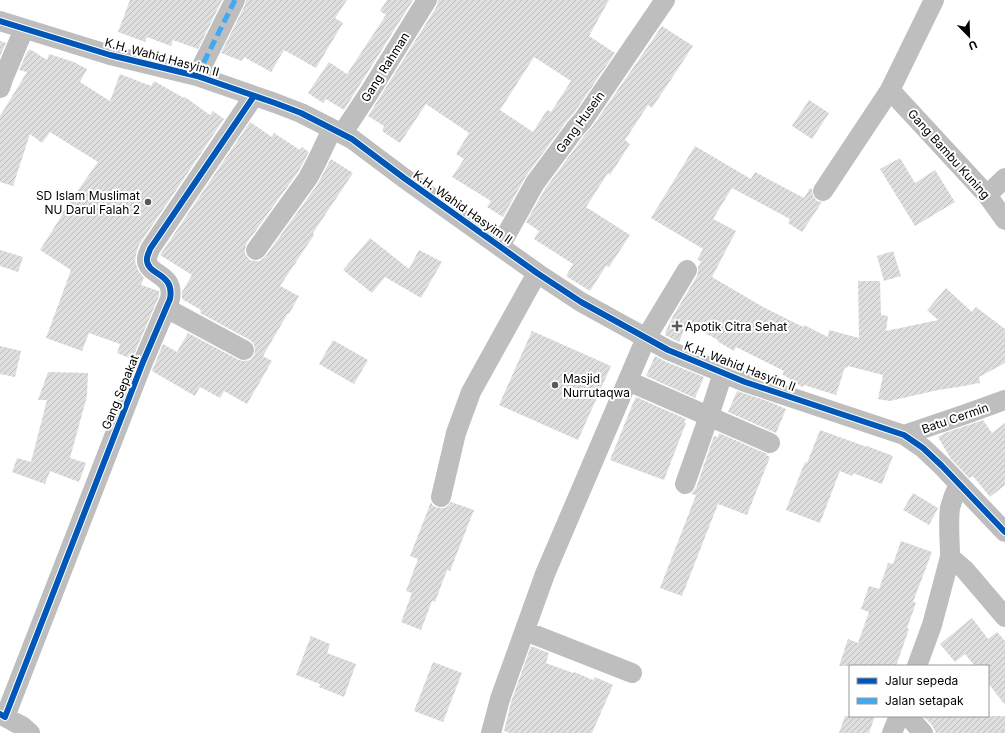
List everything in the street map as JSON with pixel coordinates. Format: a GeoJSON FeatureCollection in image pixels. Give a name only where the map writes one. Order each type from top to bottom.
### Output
{"type":"FeatureCollection","features":[{"type":"Feature","properties":{"kind":"street"},"geometry":{"type":"LineString","coordinates":[[197,76],[235,0]]}},
{"type":"Feature","properties":{"kind":"street","name":"Gang Rahman"},"geometry":{"type":"LineString","coordinates":[[256,250],[308,178],[317,161],[337,132],[369,93],[427,0]]}},
{"type":"Feature","properties":{"kind":"street","name":"Gang Husein"},"geometry":{"type":"LineString","coordinates":[[500,246],[535,183],[583,120],[665,0]]}},
{"type":"Feature","properties":{"kind":"street"},"geometry":{"type":"LineString","coordinates":[[823,191],[890,90],[934,0]]}},
{"type":"Feature","properties":{"kind":"street","name":"K.H. Wahid Hasyim II"},"geometry":{"type":"LineString","coordinates":[[0,21],[110,55],[197,76],[276,103],[352,139],[537,273],[581,302],[668,350],[745,382],[904,435],[923,448],[942,466],[1005,532]]}},
{"type":"Feature","properties":{"kind":"street"},"geometry":{"type":"LineString","coordinates":[[0,88],[24,29]]}},
{"type":"Feature","properties":{"kind":"street","name":"Gang Bambu Kuning"},"geometry":{"type":"LineString","coordinates":[[890,90],[987,195],[1005,220]]}},
{"type":"Feature","properties":{"kind":"street","name":"Gang Sepakat"},"geometry":{"type":"LineString","coordinates":[[2,716],[171,294],[168,283],[149,267],[147,257],[150,249],[254,96]]}},
{"type":"Feature","properties":{"kind":"street"},"geometry":{"type":"LineString","coordinates":[[987,195],[1005,178]]}},
{"type":"Feature","properties":{"kind":"street"},"geometry":{"type":"LineString","coordinates":[[491,733],[500,699],[545,574],[646,338],[687,270]]}},
{"type":"Feature","properties":{"kind":"street"},"geometry":{"type":"LineString","coordinates":[[441,497],[456,433],[471,392],[537,273]]}},
{"type":"Feature","properties":{"kind":"street"},"geometry":{"type":"LineString","coordinates":[[166,308],[244,350]]}},
{"type":"Feature","properties":{"kind":"street"},"geometry":{"type":"LineString","coordinates":[[685,484],[709,416],[722,373]]}},
{"type":"Feature","properties":{"kind":"street"},"geometry":{"type":"LineString","coordinates":[[628,381],[770,443]]}},
{"type":"Feature","properties":{"kind":"street","name":"Batu Cermin"},"geometry":{"type":"LineString","coordinates":[[904,435],[1005,400]]}},
{"type":"Feature","properties":{"kind":"street"},"geometry":{"type":"LineString","coordinates":[[917,665],[932,625],[950,557],[950,508],[959,484]]}},
{"type":"Feature","properties":{"kind":"street"},"geometry":{"type":"LineString","coordinates":[[950,557],[964,570],[1005,616]]}},
{"type":"Feature","properties":{"kind":"street"},"geometry":{"type":"LineString","coordinates":[[525,631],[632,673]]}},
{"type":"Feature","properties":{"kind":"street"},"geometry":{"type":"LineString","coordinates":[[2,716],[22,726],[30,733]]}},
{"type":"Feature","properties":{"kind":"street"},"geometry":{"type":"LineString","coordinates":[[892,733],[899,717]]}},
{"type":"Feature","properties":{"kind":"street"},"geometry":{"type":"LineString","coordinates":[[909,717],[923,733]]}},
{"type":"Feature","properties":{"kind":"building"},"geometry":{"type":"Polygon","coordinates":[[[130,0],[222,0],[198,49],[173,40],[171,46],[147,37],[145,42],[118,32],[130,0]]]}},
{"type":"Feature","properties":{"kind":"building"},"geometry":{"type":"Polygon","coordinates":[[[246,0],[347,0],[335,18],[343,23],[316,68],[284,50],[271,72],[244,57],[242,61],[221,53],[245,5],[246,0]]]}},
{"type":"Feature","properties":{"kind":"building"},"geometry":{"type":"Polygon","coordinates":[[[387,0],[413,0],[344,110],[326,99],[323,103],[308,93],[329,62],[347,74],[386,15],[380,11],[387,0]]]}},
{"type":"Feature","properties":{"kind":"building"},"geometry":{"type":"Polygon","coordinates":[[[438,0],[609,0],[589,36],[615,53],[574,113],[526,176],[503,217],[487,207],[491,201],[452,177],[464,159],[456,154],[469,133],[426,104],[400,143],[382,131],[384,126],[368,116],[437,6],[438,0]],[[534,57],[500,110],[533,132],[547,110],[551,112],[571,81],[534,57]]]}},
{"type":"Feature","properties":{"kind":"building"},"geometry":{"type":"Polygon","coordinates":[[[662,26],[693,46],[652,108],[648,105],[625,140],[630,144],[610,175],[608,173],[586,207],[630,235],[609,267],[606,266],[590,291],[566,276],[573,264],[534,239],[539,231],[526,222],[545,189],[592,127],[662,26]]]}},
{"type":"Feature","properties":{"kind":"building"},"geometry":{"type":"Polygon","coordinates":[[[0,41],[6,43],[0,56],[0,41]]]}},
{"type":"Feature","properties":{"kind":"building"},"geometry":{"type":"Polygon","coordinates":[[[30,49],[47,60],[49,54],[74,62],[87,69],[80,82],[110,101],[120,74],[151,86],[154,81],[184,98],[185,97],[210,115],[213,111],[224,119],[139,245],[135,261],[138,270],[144,278],[141,285],[159,291],[159,296],[132,359],[117,353],[120,344],[89,333],[82,351],[46,338],[71,270],[40,250],[62,215],[61,214],[98,162],[50,132],[42,143],[30,134],[13,186],[0,182],[0,116],[27,72],[19,70],[28,50],[29,51],[30,49]]]}},
{"type":"Feature","properties":{"kind":"building"},"geometry":{"type":"Polygon","coordinates":[[[809,100],[829,113],[812,139],[792,126],[809,100]]]}},
{"type":"Feature","properties":{"kind":"building"},"geometry":{"type":"Polygon","coordinates":[[[250,122],[272,137],[274,133],[300,150],[302,147],[309,152],[298,172],[246,244],[245,254],[250,260],[260,261],[265,257],[317,185],[331,159],[353,173],[280,286],[299,296],[263,356],[272,361],[247,404],[224,391],[220,398],[200,387],[195,396],[152,371],[163,344],[177,352],[188,333],[239,360],[250,360],[254,355],[254,344],[250,340],[200,313],[201,310],[182,299],[182,292],[192,275],[160,255],[250,122]]]}},
{"type":"Feature","properties":{"kind":"building"},"geometry":{"type":"Polygon","coordinates":[[[695,146],[751,179],[755,172],[804,198],[810,188],[812,189],[813,196],[817,201],[822,202],[802,232],[788,223],[790,219],[732,188],[713,219],[736,231],[712,277],[763,307],[803,327],[804,325],[828,337],[829,330],[859,338],[858,281],[880,281],[881,315],[888,316],[886,331],[938,320],[927,310],[946,288],[972,312],[976,307],[1005,329],[1005,363],[979,377],[980,383],[938,390],[890,401],[878,399],[883,375],[848,366],[847,368],[845,367],[836,395],[804,385],[802,387],[782,374],[784,371],[736,347],[734,351],[717,341],[718,340],[687,323],[679,342],[665,335],[673,316],[697,276],[698,267],[701,261],[697,260],[703,249],[651,218],[695,146]]]}},
{"type":"Feature","properties":{"kind":"building"},"geometry":{"type":"Polygon","coordinates":[[[900,158],[915,183],[935,170],[955,202],[915,226],[880,169],[900,158]]]}},
{"type":"Feature","properties":{"kind":"building"},"geometry":{"type":"Polygon","coordinates":[[[370,238],[409,269],[419,250],[442,262],[421,298],[385,277],[372,293],[343,270],[370,238]]]}},
{"type":"Feature","properties":{"kind":"building"},"geometry":{"type":"Polygon","coordinates":[[[0,250],[23,257],[18,272],[0,266],[0,250]]]}},
{"type":"Feature","properties":{"kind":"building"},"geometry":{"type":"Polygon","coordinates":[[[893,251],[901,276],[884,281],[877,256],[893,251]]]}},
{"type":"Feature","properties":{"kind":"building","name":"Masjid Nurrutaqwa"},"geometry":{"type":"Polygon","coordinates":[[[532,331],[611,366],[578,440],[499,405],[532,331]]]}},
{"type":"Feature","properties":{"kind":"building"},"geometry":{"type":"Polygon","coordinates":[[[333,340],[368,360],[354,384],[319,364],[333,340]]]}},
{"type":"Feature","properties":{"kind":"building"},"geometry":{"type":"Polygon","coordinates":[[[0,346],[21,351],[15,377],[0,374],[0,346]]]}},
{"type":"Feature","properties":{"kind":"building"},"geometry":{"type":"Polygon","coordinates":[[[655,356],[704,377],[695,398],[646,376],[655,356]]]}},
{"type":"Feature","properties":{"kind":"building"},"geometry":{"type":"Polygon","coordinates":[[[48,372],[88,373],[87,396],[70,458],[86,463],[79,482],[50,471],[45,484],[12,472],[17,458],[31,462],[47,400],[38,400],[48,372]]]}},
{"type":"Feature","properties":{"kind":"building"},"geometry":{"type":"Polygon","coordinates":[[[737,391],[786,409],[776,433],[728,412],[737,391]]]}},
{"type":"Feature","properties":{"kind":"building"},"geometry":{"type":"Polygon","coordinates":[[[636,397],[686,419],[684,422],[686,423],[664,480],[610,460],[636,397]]]}},
{"type":"Feature","properties":{"kind":"building"},"geometry":{"type":"Polygon","coordinates":[[[983,420],[992,433],[1005,423],[1005,485],[990,497],[973,476],[969,478],[951,459],[938,437],[945,433],[983,420]]]}},
{"type":"Feature","properties":{"kind":"building"},"geometry":{"type":"Polygon","coordinates":[[[820,430],[893,456],[882,484],[853,473],[852,476],[840,471],[820,523],[786,510],[805,462],[807,463],[820,430]]]}},
{"type":"Feature","properties":{"kind":"building"},"geometry":{"type":"Polygon","coordinates":[[[719,433],[767,454],[766,455],[770,457],[747,515],[718,504],[682,596],[660,588],[696,495],[691,494],[696,488],[714,436],[718,437],[719,433]]]}},
{"type":"Feature","properties":{"kind":"building"},"geometry":{"type":"Polygon","coordinates":[[[913,493],[938,508],[929,525],[903,510],[913,493]]]}},
{"type":"Feature","properties":{"kind":"building"},"geometry":{"type":"Polygon","coordinates":[[[431,502],[433,506],[439,508],[445,508],[451,502],[474,510],[450,571],[447,570],[435,602],[432,601],[421,630],[401,622],[412,593],[406,591],[418,559],[410,556],[431,502]]]}},
{"type":"Feature","properties":{"kind":"building"},"geometry":{"type":"Polygon","coordinates":[[[901,541],[932,552],[913,602],[916,603],[896,665],[839,666],[848,639],[858,643],[869,612],[861,609],[869,586],[879,589],[888,563],[893,564],[901,541]]]}},
{"type":"Feature","properties":{"kind":"building"},"geometry":{"type":"Polygon","coordinates":[[[972,618],[988,639],[997,632],[1005,641],[1005,705],[989,684],[989,665],[974,665],[965,654],[955,662],[940,644],[972,618]]]}},
{"type":"Feature","properties":{"kind":"building"},"geometry":{"type":"Polygon","coordinates":[[[311,636],[330,644],[327,653],[356,664],[344,697],[319,687],[320,684],[296,675],[311,636]]]}},
{"type":"Feature","properties":{"kind":"building"},"geometry":{"type":"Polygon","coordinates":[[[531,646],[549,653],[546,663],[593,680],[595,677],[613,685],[592,733],[510,733],[504,731],[511,702],[531,646]]]}},
{"type":"Feature","properties":{"kind":"building"},"geometry":{"type":"Polygon","coordinates":[[[433,662],[462,673],[443,722],[414,711],[433,662]]]}},
{"type":"Feature","properties":{"kind":"building"},"geometry":{"type":"Polygon","coordinates":[[[845,716],[875,717],[869,733],[839,733],[845,716]]]}},
{"type":"Feature","properties":{"kind":"building"},"geometry":{"type":"Polygon","coordinates":[[[1005,716],[1005,733],[936,733],[932,725],[924,717],[1005,716]]]}},
{"type":"Feature","properties":{"kind":"marked path"},"geometry":{"type":"LineString","coordinates":[[197,76],[235,0]]}},
{"type":"Feature","properties":{"kind":"cycle path"},"geometry":{"type":"LineString","coordinates":[[0,21],[110,55],[197,76],[301,113],[352,139],[537,273],[581,302],[668,350],[745,382],[904,435],[923,448],[942,466],[1005,532]]}},
{"type":"Feature","properties":{"kind":"cycle path"},"geometry":{"type":"LineString","coordinates":[[0,714],[5,717],[143,362],[170,299],[171,291],[169,284],[149,266],[147,258],[150,249],[254,96]]}},
{"type":"Feature","properties":{"kind":"place","name":"SD Islam Muslimat NU Darul Falah 2"},"geometry":{"type":"Point","coordinates":[148,202]}},
{"type":"Feature","properties":{"kind":"place","name":"Apotik Citra Sehat"},"geometry":{"type":"Point","coordinates":[677,326]}},
{"type":"Feature","properties":{"kind":"place","name":"Masjid Nurrutaqwa"},"geometry":{"type":"Point","coordinates":[555,385]}}]}
